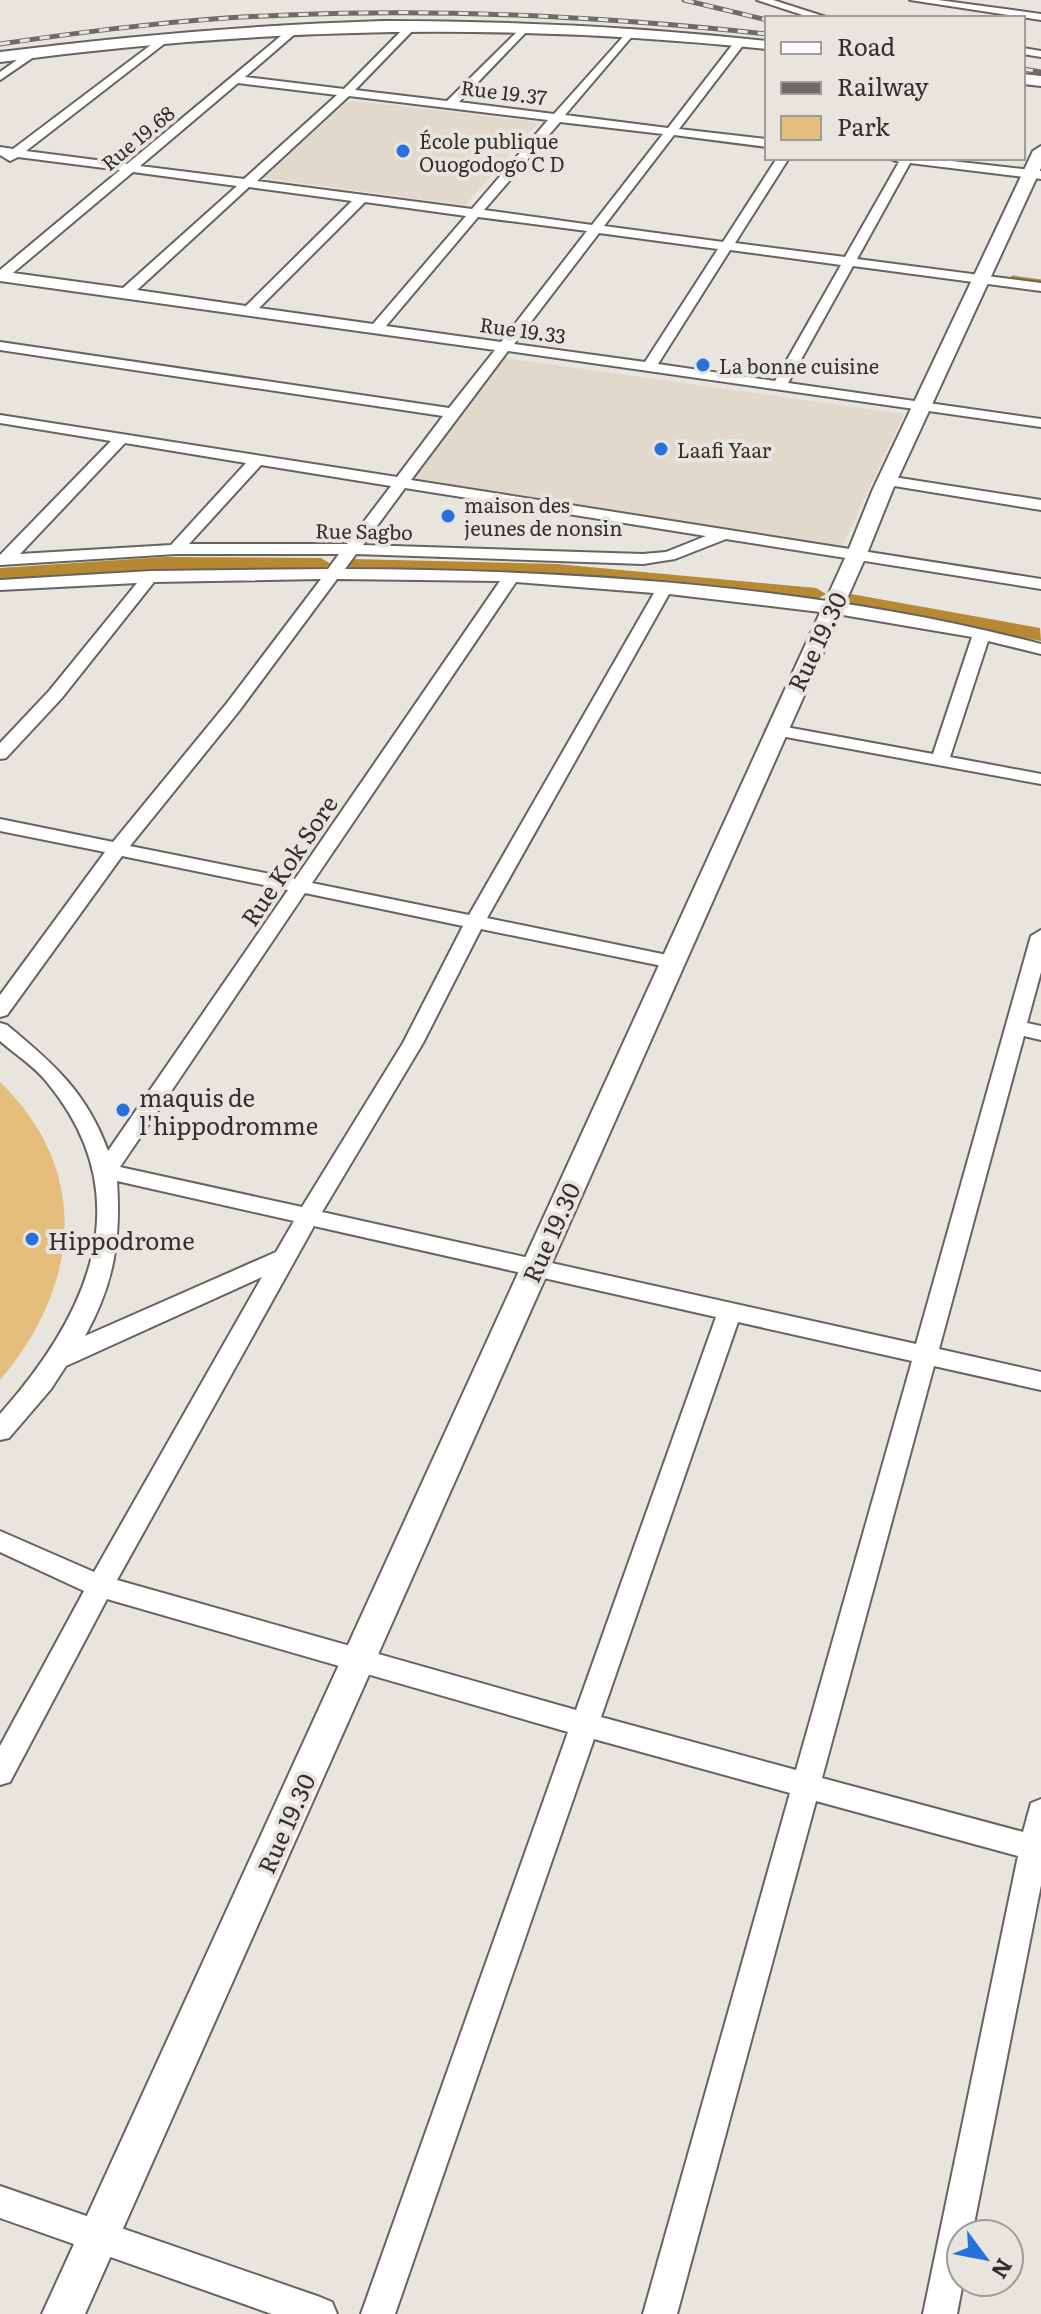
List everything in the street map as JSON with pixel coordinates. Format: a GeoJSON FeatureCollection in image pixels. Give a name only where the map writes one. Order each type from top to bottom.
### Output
{"type":"FeatureCollection","features":[{"type":"Feature","properties":{"kind":"main road"},"geometry":{"type":"LineString","coordinates":[[0,57],[168,37],[298,27],[414,24],[630,32],[765,45]]}},
{"type":"Feature","properties":{"kind":"street"},"geometry":{"type":"LineString","coordinates":[[762,0],[817,16]]}},
{"type":"Feature","properties":{"kind":"street"},"geometry":{"type":"LineString","coordinates":[[915,0],[1041,17]]}},
{"type":"Feature","properties":{"kind":"street"},"geometry":{"type":"LineString","coordinates":[[126,293],[347,92],[414,24]]}},
{"type":"Feature","properties":{"kind":"street","name":"Rue 19.68"},"geometry":{"type":"LineString","coordinates":[[0,276],[298,27]]}},
{"type":"Feature","properties":{"kind":"street"},"geometry":{"type":"LineString","coordinates":[[450,105],[525,27]]}},
{"type":"Feature","properties":{"kind":"street"},"geometry":{"type":"LineString","coordinates":[[376,329],[630,32]]}},
{"type":"Feature","properties":{"kind":"street"},"geometry":{"type":"LineString","coordinates":[[0,164],[168,37]]}},
{"type":"Feature","properties":{"kind":"street"},"geometry":{"type":"LineString","coordinates":[[0,1010],[117,849],[233,707],[453,413],[740,42]]}},
{"type":"Feature","properties":{"kind":"street"},"geometry":{"type":"LineString","coordinates":[[0,77],[35,52]]}},
{"type":"Feature","properties":{"kind":"street","name":"Rue 19.37"},"geometry":{"type":"LineString","coordinates":[[235,79],[765,143]]}},
{"type":"Feature","properties":{"kind":"street"},"geometry":{"type":"LineString","coordinates":[[0,151],[1041,287]]}},
{"type":"Feature","properties":{"kind":"street"},"geometry":{"type":"LineString","coordinates":[[649,367],[724,245],[782,160]]}},
{"type":"Feature","properties":{"kind":"street"},"geometry":{"type":"LineString","coordinates":[[780,385],[851,262],[902,160]]}},
{"type":"Feature","properties":{"kind":"street"},"geometry":{"type":"LineString","coordinates":[[919,160],[1038,167]]}},
{"type":"Feature","properties":{"kind":"street","name":"Rue 19.30"},"geometry":{"type":"LineString","coordinates":[[63,2314],[921,406],[1038,167]]}},
{"type":"Feature","properties":{"kind":"street"},"geometry":{"type":"LineString","coordinates":[[249,310],[362,198]]}},
{"type":"Feature","properties":{"kind":"street","name":"Rue 19.33"},"geometry":{"type":"LineString","coordinates":[[0,276],[1041,423]]}},
{"type":"Feature","properties":{"kind":"street"},"geometry":{"type":"LineString","coordinates":[[0,346],[453,413]]}},
{"type":"Feature","properties":{"kind":"street"},"geometry":{"type":"LineString","coordinates":[[0,419],[1041,584]]}},
{"type":"Feature","properties":{"kind":"street"},"geometry":{"type":"LineString","coordinates":[[3,560],[121,439]]}},
{"type":"Feature","properties":{"kind":"street"},"geometry":{"type":"LineString","coordinates":[[176,549],[256,461]]}},
{"type":"Feature","properties":{"kind":"street"},"geometry":{"type":"LineString","coordinates":[[887,481],[1041,505]]}},
{"type":"Feature","properties":{"kind":"street","name":"Rue Sagbo"},"geometry":{"type":"LineString","coordinates":[[3,560],[176,549],[351,549],[643,559],[669,556],[722,535]]}},
{"type":"Feature","properties":{"kind":"street"},"geometry":{"type":"LineString","coordinates":[[0,585],[151,576],[331,574],[511,577],[664,589],[830,608],[982,633],[1041,649]]}},
{"type":"Feature","properties":{"kind":"street"},"geometry":{"type":"LineString","coordinates":[[0,754],[55,695],[151,576]]}},
{"type":"Feature","properties":{"kind":"street","name":"Rue Kok Sore"},"geometry":{"type":"LineString","coordinates":[[106,1171],[511,577]]}},
{"type":"Feature","properties":{"kind":"street"},"geometry":{"type":"LineString","coordinates":[[0,1773],[100,1586],[309,1215],[413,1043],[475,922],[664,589]]}},
{"type":"Feature","properties":{"kind":"street"},"geometry":{"type":"LineString","coordinates":[[940,759],[982,633]]}},
{"type":"Feature","properties":{"kind":"street"},"geometry":{"type":"LineString","coordinates":[[775,730],[1041,779]]}},
{"type":"Feature","properties":{"kind":"street"},"geometry":{"type":"LineString","coordinates":[[0,825],[672,962]]}},
{"type":"Feature","properties":{"kind":"street"},"geometry":{"type":"LineString","coordinates":[[660,2314],[925,1355],[1028,1030],[1041,936]]}},
{"type":"Feature","properties":{"kind":"street"},"geometry":{"type":"LineString","coordinates":[[0,1030],[28,1049],[68,1090],[90,1126],[106,1171],[109,1223],[105,1254],[84,1317],[44,1382],[0,1431]]}},
{"type":"Feature","properties":{"kind":"street"},"geometry":{"type":"LineString","coordinates":[[106,1171],[1041,1381]]}},
{"type":"Feature","properties":{"kind":"street"},"geometry":{"type":"LineString","coordinates":[[59,1360],[117,1331],[285,1258]]}},
{"type":"Feature","properties":{"kind":"street"},"geometry":{"type":"LineString","coordinates":[[378,2314],[730,1311]]}},
{"type":"Feature","properties":{"kind":"street"},"geometry":{"type":"LineString","coordinates":[[0,1541],[100,1586],[586,1725],[1038,1849]]}},
{"type":"Feature","properties":{"kind":"street"},"geometry":{"type":"LineString","coordinates":[[940,2314],[1038,1849],[1041,1812]]}},
{"type":"Feature","properties":{"kind":"street"},"geometry":{"type":"LineString","coordinates":[[0,2202],[320,2314]]}},
{"type":"Feature","properties":{"kind":"shaded area","name":"École publique Ouogodogo C D"},"geometry":{"type":"Polygon","coordinates":[[[346,102],[537,124],[465,205],[264,178],[346,102]]]}},
{"type":"Feature","properties":{"kind":"shaded area","name":"Laafi Yaar"},"geometry":{"type":"Polygon","coordinates":[[[504,358],[904,414],[840,551],[408,483],[504,358]]]}},
{"type":"Feature","properties":{"kind":"shaded area"},"geometry":{"type":"Polygon","coordinates":[[[851,594],[1040,628],[1041,641],[846,603],[851,594]]]}},
{"type":"Feature","properties":{"kind":"green space","name":"Hippodrome"},"geometry":{"type":"Polygon","coordinates":[[[0,1082],[30,1117],[50,1153],[62,1191],[64,1229],[59,1268],[47,1306],[27,1344],[0,1380],[0,1082]]]}},
{"type":"Feature","properties":{"kind":"waterway"},"geometry":{"type":"LineString","coordinates":[[1013,278],[1041,282]]}},
{"type":"Feature","properties":{"kind":"waterway"},"geometry":{"type":"LineString","coordinates":[[0,574],[163,563],[321,564]]}},
{"type":"Feature","properties":{"kind":"waterway"},"geometry":{"type":"LineString","coordinates":[[351,565],[557,570],[816,594]]}},
{"type":"Feature","properties":{"kind":"railway"},"geometry":{"type":"LineString","coordinates":[[684,0],[765,20]]}},
{"type":"Feature","properties":{"kind":"railway"},"geometry":{"type":"LineString","coordinates":[[0,44],[180,22],[349,13],[469,13],[648,23],[765,34]]}},
{"type":"Feature","properties":{"kind":"railway"},"geometry":{"type":"LineString","coordinates":[[1025,69],[1041,72]]}},
{"type":"Feature","properties":{"kind":"place","name":"École publique Ouogodogo C D"},"geometry":{"type":"Point","coordinates":[403,151]}},
{"type":"Feature","properties":{"kind":"place","name":"La bonne cuisine"},"geometry":{"type":"Point","coordinates":[703,365]}},
{"type":"Feature","properties":{"kind":"place","name":"Laafi Yaar"},"geometry":{"type":"Point","coordinates":[661,449]}},
{"type":"Feature","properties":{"kind":"place","name":"maison des jeunes de nonsin"},"geometry":{"type":"Point","coordinates":[448,516]}},
{"type":"Feature","properties":{"kind":"place","name":"maquis de l'hippodromme"},"geometry":{"type":"Point","coordinates":[123,1110]}},
{"type":"Feature","properties":{"kind":"place","name":"Hippodrome"},"geometry":{"type":"Point","coordinates":[32,1239]}}]}
